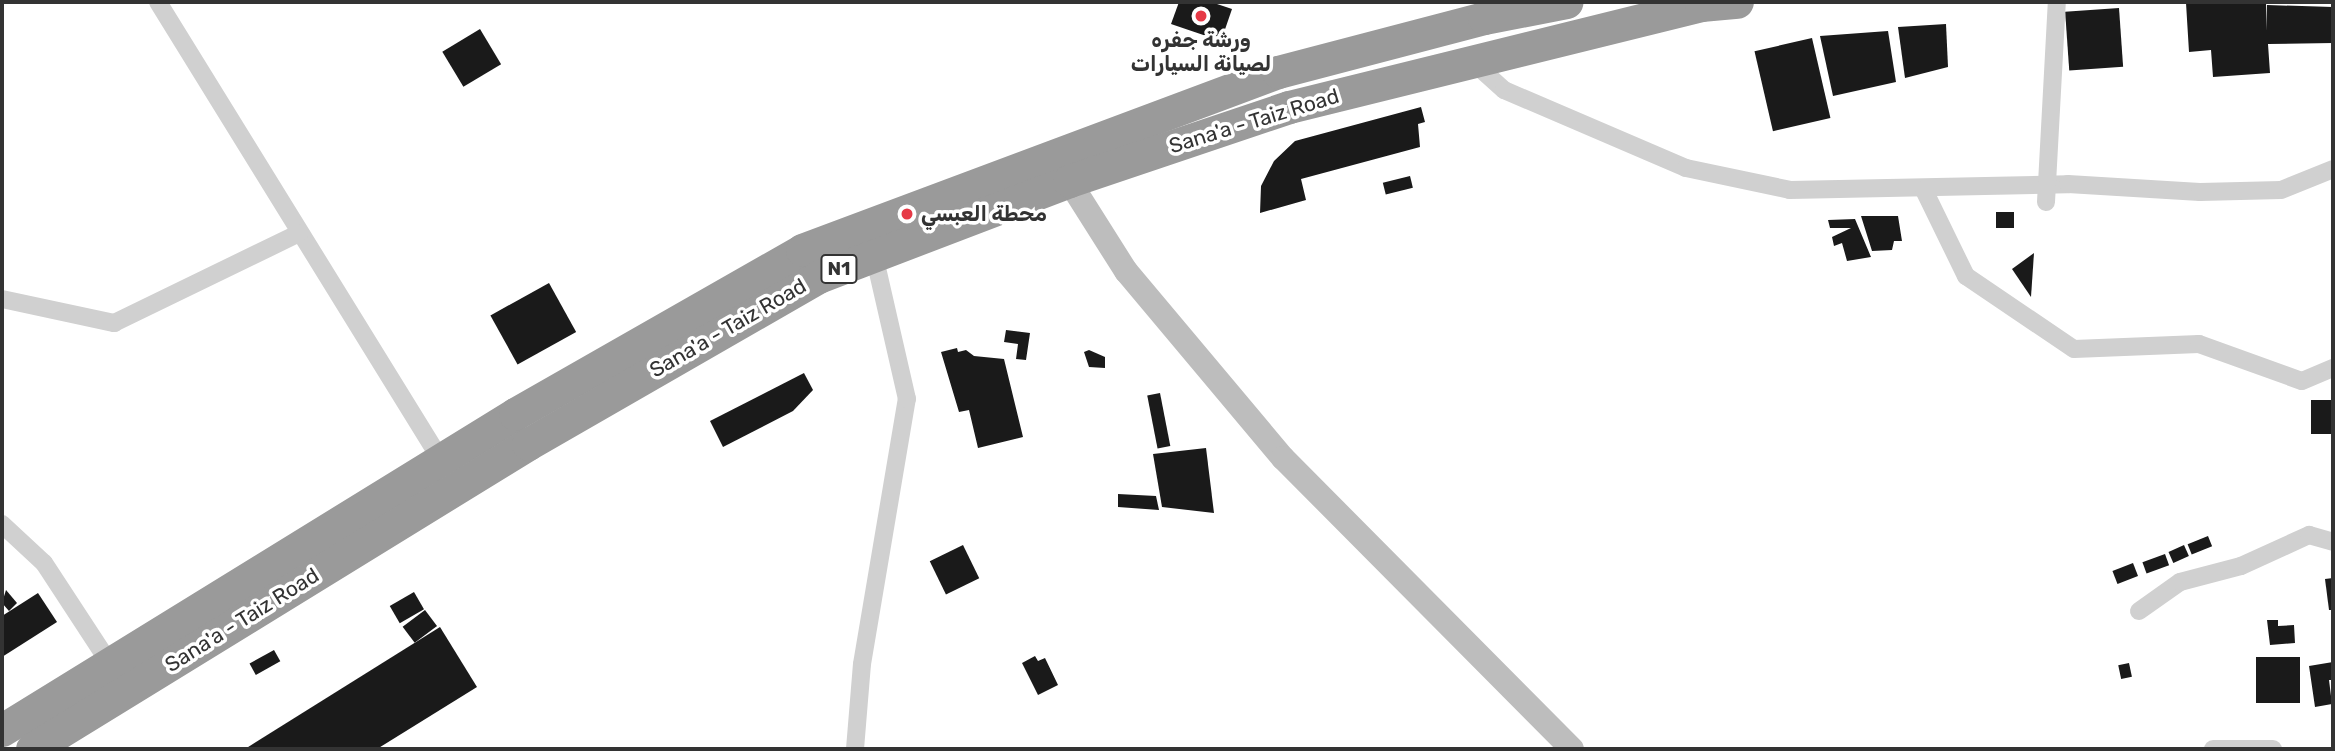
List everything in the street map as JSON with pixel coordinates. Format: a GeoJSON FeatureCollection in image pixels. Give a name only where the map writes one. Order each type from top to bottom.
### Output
{"type":"FeatureCollection","features":[{"type":"Feature","properties":{"kind":"highway","name":"Sana'a - Taiz Road"},"geometry":{"type":"LineString","coordinates":[[2,730],[441,460],[802,250],[1278,72],[1484,18],[1566,2]]}},
{"type":"Feature","properties":{"kind":"highway","name":"Sana'a - Taiz Road"},"geometry":{"type":"LineString","coordinates":[[32,749],[528,444],[818,277],[1069,180],[1289,107],[1701,5],[1737,2]]}},
{"type":"Feature","properties":{"kind":"street"},"geometry":{"type":"LineString","coordinates":[[158,2],[441,460]]}},
{"type":"Feature","properties":{"kind":"street"},"geometry":{"type":"LineString","coordinates":[[2046,193],[2057,2]]}},
{"type":"Feature","properties":{"kind":"street"},"geometry":{"type":"LineString","coordinates":[[1473,62],[1504,90],[1686,168],[1790,190],[2046,193],[2281,190],[2333,169]]}},
{"type":"Feature","properties":{"kind":"street"},"geometry":{"type":"LineString","coordinates":[[1069,180],[1126,271],[1283,458],[1572,749]]}},
{"type":"Feature","properties":{"kind":"street"},"geometry":{"type":"LineString","coordinates":[[1924,190],[1966,276],[2074,349],[2199,344],[2302,381],[2333,368]]}},
{"type":"Feature","properties":{"kind":"street"},"geometry":{"type":"LineString","coordinates":[[2,299],[114,323],[299,233]]}},
{"type":"Feature","properties":{"kind":"street"},"geometry":{"type":"LineString","coordinates":[[855,749],[862,664],[907,399],[874,255]]}},
{"type":"Feature","properties":{"kind":"street"},"geometry":{"type":"LineString","coordinates":[[2,524],[44,563],[110,664]]}},
{"type":"Feature","properties":{"kind":"street"},"geometry":{"type":"LineString","coordinates":[[2138,611],[2180,582],[2241,566],[2309,535],[2333,542]]}},
{"type":"Feature","properties":{"kind":"street"},"geometry":{"type":"LineString","coordinates":[[2213,749],[2273,749]]}},
{"type":"Feature","properties":{"kind":"building","name":"ورشة جفره لصيانة السيارات"},"geometry":{"type":"Polygon","coordinates":[[[1179,2],[1211,2],[1232,9],[1221,41],[1171,24],[1179,2]]]}},
{"type":"Feature","properties":{"kind":"building"},"geometry":{"type":"Polygon","coordinates":[[[2266,2],[2267,31],[2267,5],[2333,7],[2333,43],[2268,44],[2270,73],[2213,77],[2211,50],[2189,52],[2186,3],[2266,2]]]}},
{"type":"Feature","properties":{"kind":"building"},"geometry":{"type":"Polygon","coordinates":[[[2119,8],[2123,67],[2069,71],[2065,12],[2119,8]]]}},
{"type":"Feature","properties":{"kind":"building"},"geometry":{"type":"Polygon","coordinates":[[[1946,24],[1948,67],[1905,78],[1898,27],[1946,24]]]}},
{"type":"Feature","properties":{"kind":"building"},"geometry":{"type":"Polygon","coordinates":[[[480,29],[501,64],[463,87],[442,52],[480,29]]]}},
{"type":"Feature","properties":{"kind":"building"},"geometry":{"type":"Polygon","coordinates":[[[1888,31],[1896,82],[1833,96],[1820,36],[1888,31]]]}},
{"type":"Feature","properties":{"kind":"building"},"geometry":{"type":"Polygon","coordinates":[[[1812,38],[1830,118],[1773,131],[1755,51],[1812,38]]]}},
{"type":"Feature","properties":{"kind":"building"},"geometry":{"type":"Polygon","coordinates":[[[1421,107],[1425,122],[1418,124],[1420,147],[1301,179],[1306,200],[1260,213],[1261,186],[1274,161],[1295,141],[1421,107]]]}},
{"type":"Feature","properties":{"kind":"building"},"geometry":{"type":"Polygon","coordinates":[[[1410,176],[1413,188],[1386,194],[1383,183],[1410,176]]]}},
{"type":"Feature","properties":{"kind":"building"},"geometry":{"type":"Polygon","coordinates":[[[1996,212],[2014,212],[2014,228],[1996,228],[1996,212]]]}},
{"type":"Feature","properties":{"kind":"building"},"geometry":{"type":"Polygon","coordinates":[[[1861,216],[1898,216],[1902,241],[1894,241],[1892,250],[1872,251],[1861,216]]]}},
{"type":"Feature","properties":{"kind":"building"},"geometry":{"type":"Polygon","coordinates":[[[1855,219],[1871,257],[1847,261],[1842,243],[1834,246],[1832,237],[1851,228],[1830,228],[1828,220],[1855,219]]]}},
{"type":"Feature","properties":{"kind":"building"},"geometry":{"type":"Polygon","coordinates":[[[2034,253],[2031,297],[2012,269],[2034,253]]]}},
{"type":"Feature","properties":{"kind":"building"},"geometry":{"type":"Polygon","coordinates":[[[549,283],[576,332],[518,364],[490,315],[549,283]]]}},
{"type":"Feature","properties":{"kind":"building"},"geometry":{"type":"Polygon","coordinates":[[[1006,330],[1030,333],[1026,360],[1016,359],[1018,344],[1004,342],[1006,330]]]}},
{"type":"Feature","properties":{"kind":"building"},"geometry":{"type":"Polygon","coordinates":[[[957,348],[958,352],[966,350],[974,356],[1004,359],[1023,437],[978,448],[969,410],[959,412],[941,352],[957,348]]]}},
{"type":"Feature","properties":{"kind":"building"},"geometry":{"type":"Polygon","coordinates":[[[1089,350],[1105,357],[1105,368],[1089,367],[1084,352],[1089,350]]]}},
{"type":"Feature","properties":{"kind":"building"},"geometry":{"type":"Polygon","coordinates":[[[804,373],[813,390],[793,411],[723,447],[710,421],[804,373]]]}},
{"type":"Feature","properties":{"kind":"building"},"geometry":{"type":"Polygon","coordinates":[[[1160,393],[1170,446],[1158,448],[1147,395],[1160,393]]]}},
{"type":"Feature","properties":{"kind":"building"},"geometry":{"type":"Polygon","coordinates":[[[2311,400],[2333,400],[2333,434],[2311,434],[2311,400]]]}},
{"type":"Feature","properties":{"kind":"building"},"geometry":{"type":"Polygon","coordinates":[[[1206,448],[1214,513],[1162,507],[1153,454],[1206,448]]]}},
{"type":"Feature","properties":{"kind":"building"},"geometry":{"type":"Polygon","coordinates":[[[1118,494],[1156,496],[1159,510],[1118,507],[1118,494]]]}},
{"type":"Feature","properties":{"kind":"building"},"geometry":{"type":"Polygon","coordinates":[[[2208,536],[2212,546],[2192,554],[2188,544],[2208,536]]]}},
{"type":"Feature","properties":{"kind":"building"},"geometry":{"type":"Polygon","coordinates":[[[963,545],[979,578],[946,594],[930,561],[963,545]]]}},
{"type":"Feature","properties":{"kind":"building"},"geometry":{"type":"Polygon","coordinates":[[[2184,545],[2189,556],[2173,563],[2168,552],[2184,545]]]}},
{"type":"Feature","properties":{"kind":"building"},"geometry":{"type":"Polygon","coordinates":[[[2165,554],[2169,565],[2147,573],[2142,562],[2165,554]]]}},
{"type":"Feature","properties":{"kind":"building"},"geometry":{"type":"Polygon","coordinates":[[[2133,563],[2138,576],[2117,584],[2112,571],[2133,563]]]}},
{"type":"Feature","properties":{"kind":"building"},"geometry":{"type":"Polygon","coordinates":[[[2333,578],[2333,610],[2329,610],[2325,579],[2333,578]]]}},
{"type":"Feature","properties":{"kind":"building"},"geometry":{"type":"Polygon","coordinates":[[[6,590],[17,603],[9,611],[2,603],[6,590]]]}},
{"type":"Feature","properties":{"kind":"building"},"geometry":{"type":"Polygon","coordinates":[[[414,592],[424,609],[400,623],[390,606],[414,592]]]}},
{"type":"Feature","properties":{"kind":"building"},"geometry":{"type":"Polygon","coordinates":[[[38,593],[57,622],[2,657],[2,616],[38,593]]]}},
{"type":"Feature","properties":{"kind":"building"},"geometry":{"type":"Polygon","coordinates":[[[425,610],[437,626],[415,643],[403,627],[425,610]]]}},
{"type":"Feature","properties":{"kind":"building"},"geometry":{"type":"Polygon","coordinates":[[[2267,620],[2278,620],[2278,626],[2294,625],[2295,643],[2270,645],[2267,620]]]}},
{"type":"Feature","properties":{"kind":"building"},"geometry":{"type":"Polygon","coordinates":[[[440,627],[477,687],[377,749],[245,749],[440,627]]]}},
{"type":"Feature","properties":{"kind":"building"},"geometry":{"type":"Polygon","coordinates":[[[274,650],[280,661],[256,675],[250,664],[274,650]]]}},
{"type":"Feature","properties":{"kind":"building"},"geometry":{"type":"Polygon","coordinates":[[[1035,656],[1038,661],[1045,658],[1058,685],[1038,695],[1022,663],[1035,656]]]}},
{"type":"Feature","properties":{"kind":"building"},"geometry":{"type":"Polygon","coordinates":[[[2256,657],[2300,657],[2300,703],[2256,703],[2256,657]]]}},
{"type":"Feature","properties":{"kind":"building"},"geometry":{"type":"Polygon","coordinates":[[[2333,662],[2333,680],[2329,680],[2332,704],[2315,707],[2309,666],[2333,662]]]}},
{"type":"Feature","properties":{"kind":"building"},"geometry":{"type":"Polygon","coordinates":[[[2129,663],[2132,677],[2121,679],[2118,665],[2129,663]]]}},
{"type":"Feature","properties":{"kind":"place","name":"ورشة جفره لصيانة السيارات"},"geometry":{"type":"Point","coordinates":[1201,16]}},
{"type":"Feature","properties":{"kind":"place","name":"محطة العبسي"},"geometry":{"type":"Point","coordinates":[907,214]}}]}
